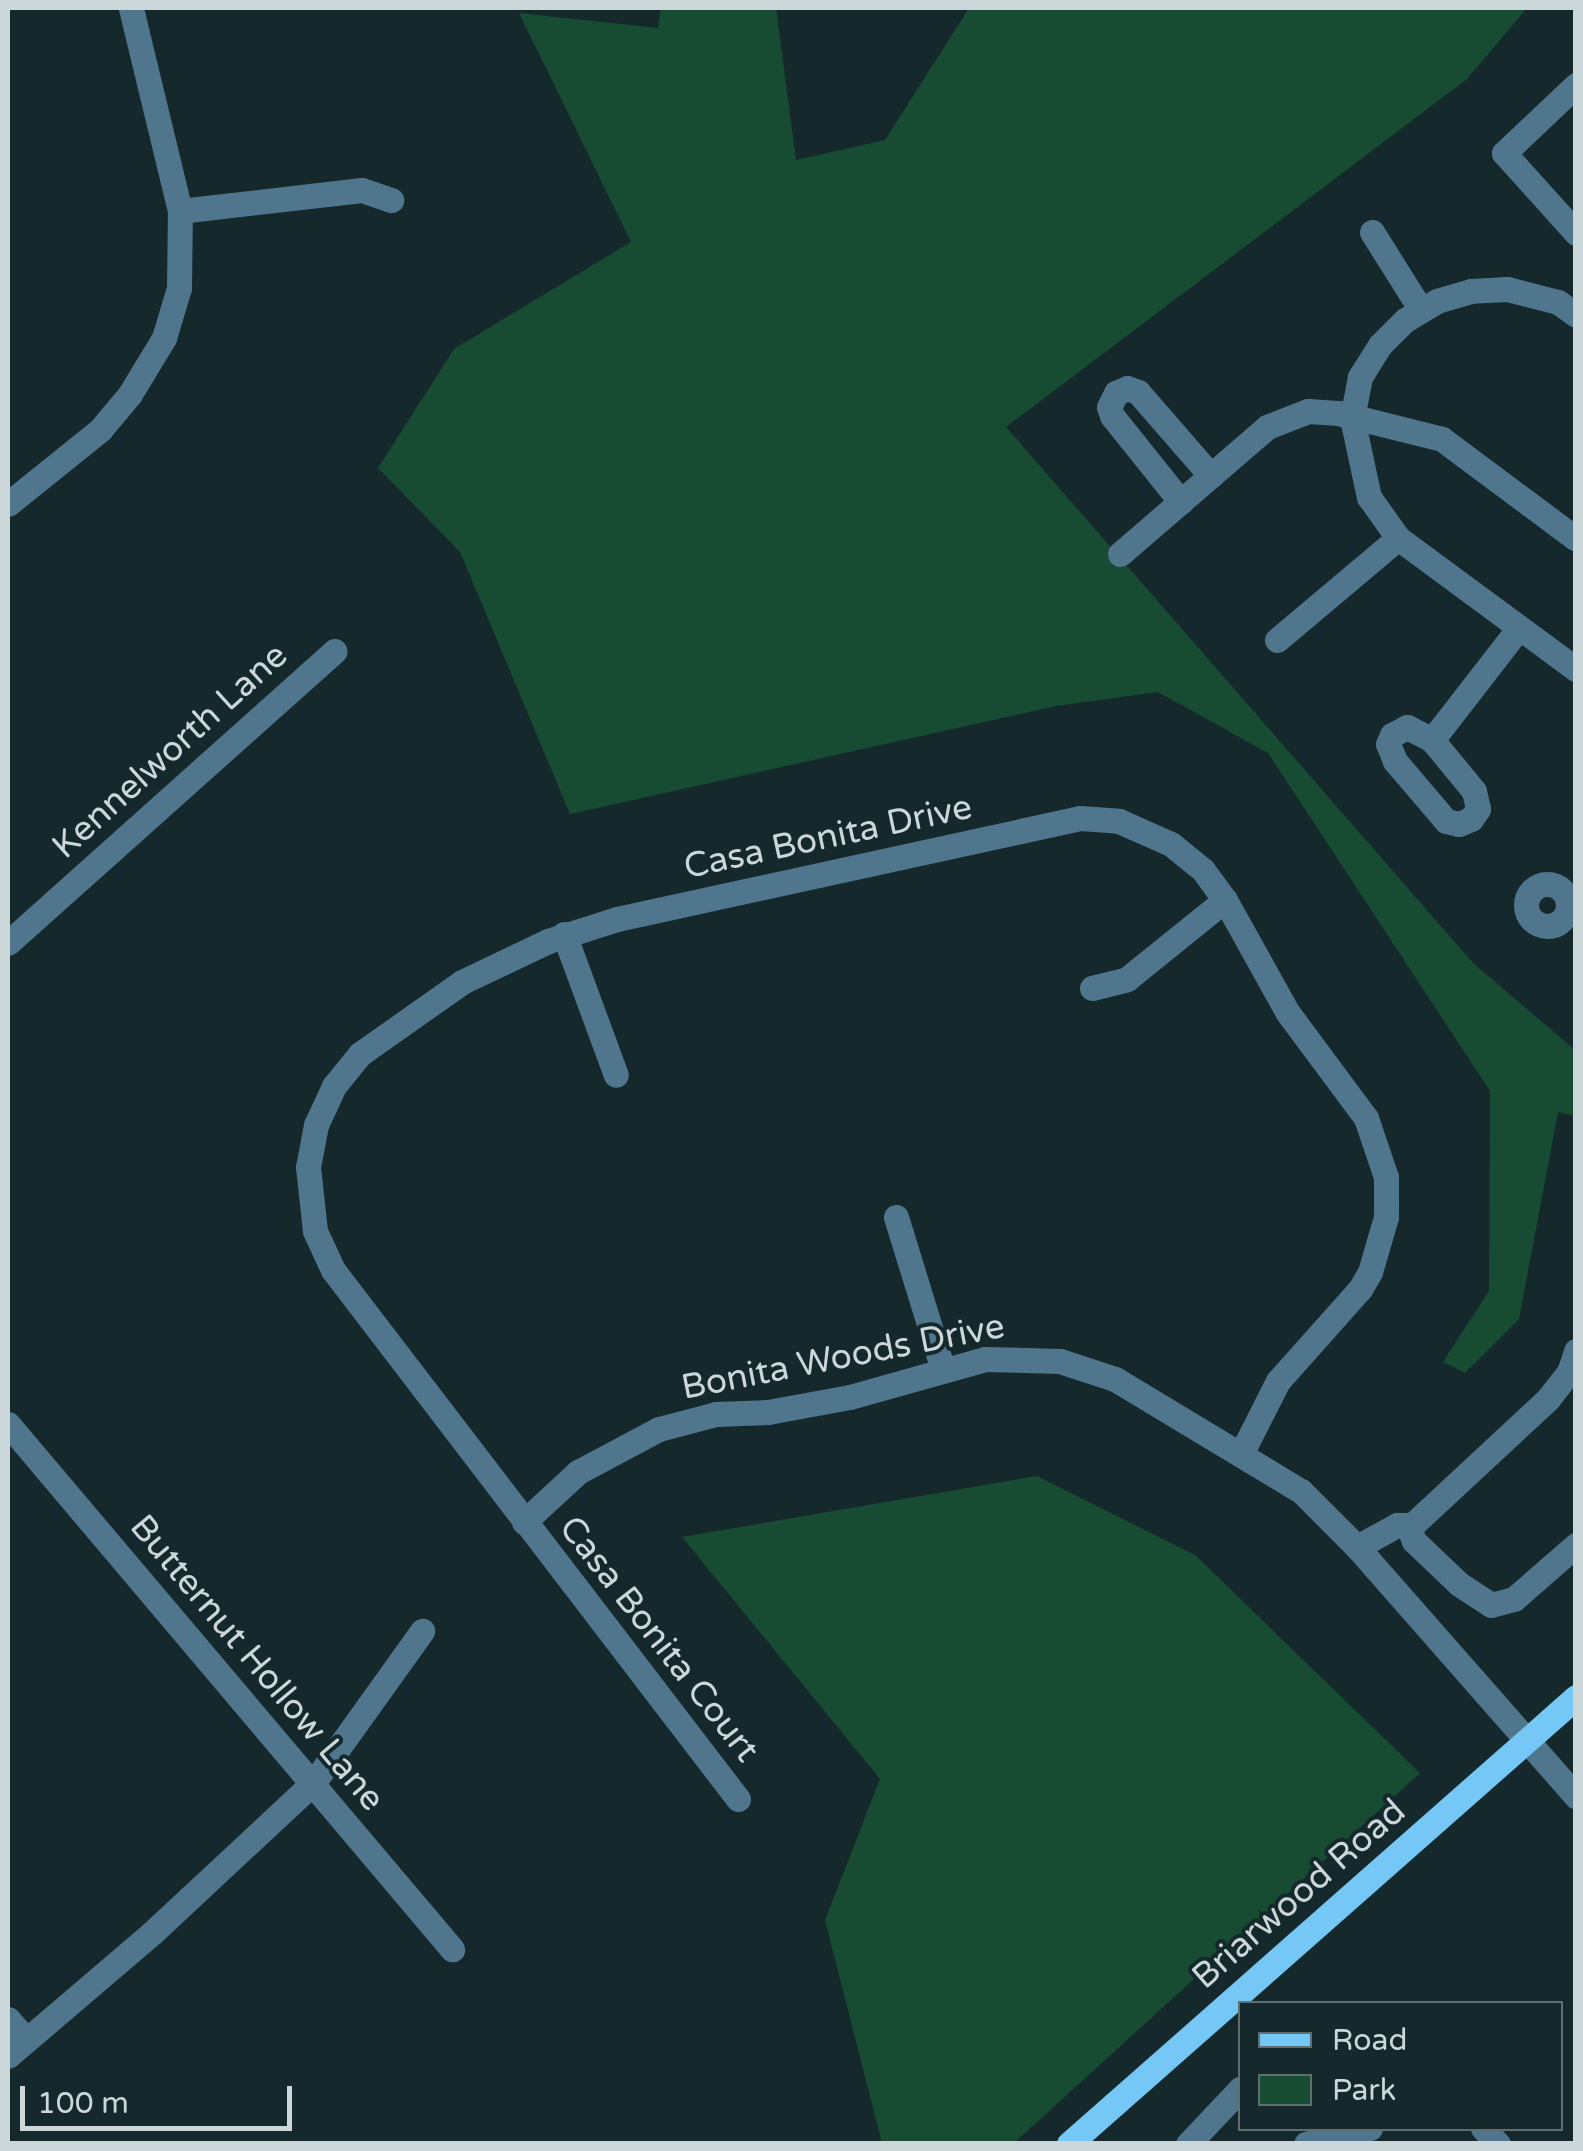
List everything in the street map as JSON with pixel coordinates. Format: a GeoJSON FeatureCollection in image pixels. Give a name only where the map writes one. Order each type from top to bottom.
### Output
{"type":"FeatureCollection","features":[{"type":"Feature","properties":{"kind":"main road","name":"Briarwood Road"},"geometry":{"type":"LineString","coordinates":[[1069,2144],[1576,1697]]}},
{"type":"Feature","properties":{"kind":"street"},"geometry":{"type":"LineString","coordinates":[[8,503],[100,430],[152,362],[179,288],[180,211],[131,8]]}},
{"type":"Feature","properties":{"kind":"street"},"geometry":{"type":"LineString","coordinates":[[1576,85],[1504,152],[1576,233]]}},
{"type":"Feature","properties":{"kind":"street"},"geometry":{"type":"LineString","coordinates":[[180,211],[362,190],[391,200]]}},
{"type":"Feature","properties":{"kind":"street"},"geometry":{"type":"LineString","coordinates":[[1372,232],[1420,310]]}},
{"type":"Feature","properties":{"kind":"street"},"geometry":{"type":"LineString","coordinates":[[1576,314],[1558,302],[1507,289],[1454,295],[1420,310],[1392,332],[1369,360],[1360,376],[1352,418],[1369,497],[1398,538],[1576,669]]}},
{"type":"Feature","properties":{"kind":"street"},"geometry":{"type":"LineString","coordinates":[[1181,502],[1112,416],[1110,402],[1116,393],[1127,388],[1138,392],[1211,476]]}},
{"type":"Feature","properties":{"kind":"street"},"geometry":{"type":"LineString","coordinates":[[1120,554],[1280,419],[1323,411],[1442,439],[1576,539]]}},
{"type":"Feature","properties":{"kind":"street"},"geometry":{"type":"LineString","coordinates":[[1276,640],[1398,538]]}},
{"type":"Feature","properties":{"kind":"street"},"geometry":{"type":"LineString","coordinates":[[1432,740],[1518,629]]}},
{"type":"Feature","properties":{"kind":"street","name":"Kennelworth Lane"},"geometry":{"type":"LineString","coordinates":[[8,943],[335,651]]}},
{"type":"Feature","properties":{"kind":"street","name":"Casa Bonita Drive"},"geometry":{"type":"LineString","coordinates":[[524,1522],[333,1270],[313,1220],[308,1167],[324,1105],[360,1054],[462,982],[564,934],[1080,818],[1119,821],[1158,836],[1190,858],[1226,900],[1288,1012],[1366,1118],[1382,1157],[1387,1198],[1383,1236],[1360,1289],[1278,1381],[1242,1452]]}},
{"type":"Feature","properties":{"kind":"street"},"geometry":{"type":"LineString","coordinates":[[1092,988],[1127,979],[1226,900]]}},
{"type":"Feature","properties":{"kind":"street"},"geometry":{"type":"LineString","coordinates":[[564,934],[616,1075]]}},
{"type":"Feature","properties":{"kind":"street"},"geometry":{"type":"LineString","coordinates":[[896,1217],[943,1370]]}},
{"type":"Feature","properties":{"kind":"street"},"geometry":{"type":"LineString","coordinates":[[1357,1547],[1398,1525],[1410,1525],[1548,1399],[1570,1372],[1576,1351]]}},
{"type":"Feature","properties":{"kind":"street","name":"Bonita Woods Drive"},"geometry":{"type":"LineString","coordinates":[[524,1522],[578,1472],[660,1429],[716,1414],[768,1412],[850,1397],[1000,1358],[1060,1362],[1115,1379],[1301,1491],[1357,1547],[1576,1796]]}},
{"type":"Feature","properties":{"kind":"street","name":"Butternut Hollow Lane"},"geometry":{"type":"LineString","coordinates":[[8,1424],[452,1948]]}},
{"type":"Feature","properties":{"kind":"street","name":"Casa Bonita Court"},"geometry":{"type":"LineString","coordinates":[[524,1522],[738,1799]]}},
{"type":"Feature","properties":{"kind":"street"},"geometry":{"type":"LineString","coordinates":[[1410,1525],[1414,1541],[1425,1552],[1475,1598],[1491,1604],[1514,1598],[1576,1544]]}},
{"type":"Feature","properties":{"kind":"street"},"geometry":{"type":"LineString","coordinates":[[8,2019],[17,2048],[142,1941],[314,1782],[422,1631]]}},
{"type":"Feature","properties":{"kind":"street"},"geometry":{"type":"LineString","coordinates":[[1188,2144],[1238,2091]]}},
{"type":"Feature","properties":{"kind":"street"},"geometry":{"type":"LineString","coordinates":[[1306,2144],[1358,2131]]}},
{"type":"Feature","properties":{"kind":"green space"},"geometry":{"type":"Polygon","coordinates":[[[661,8],[776,8],[796,160],[885,140],[969,8],[1527,8],[1467,79],[1006,427],[1473,963],[1575,1050],[1575,1116],[1558,1112],[1519,1319],[1465,1373],[1443,1362],[1489,1291],[1490,1091],[1268,753],[1158,692],[1056,706],[570,814],[460,552],[378,468],[454,349],[631,242],[519,13],[658,28],[661,8]]]}},
{"type":"Feature","properties":{"kind":"green space"},"geometry":{"type":"Polygon","coordinates":[[[1037,1476],[1195,1555],[1420,1773],[1014,2143],[882,2143],[825,1920],[880,1779],[682,1537],[1037,1476]]]}}]}
